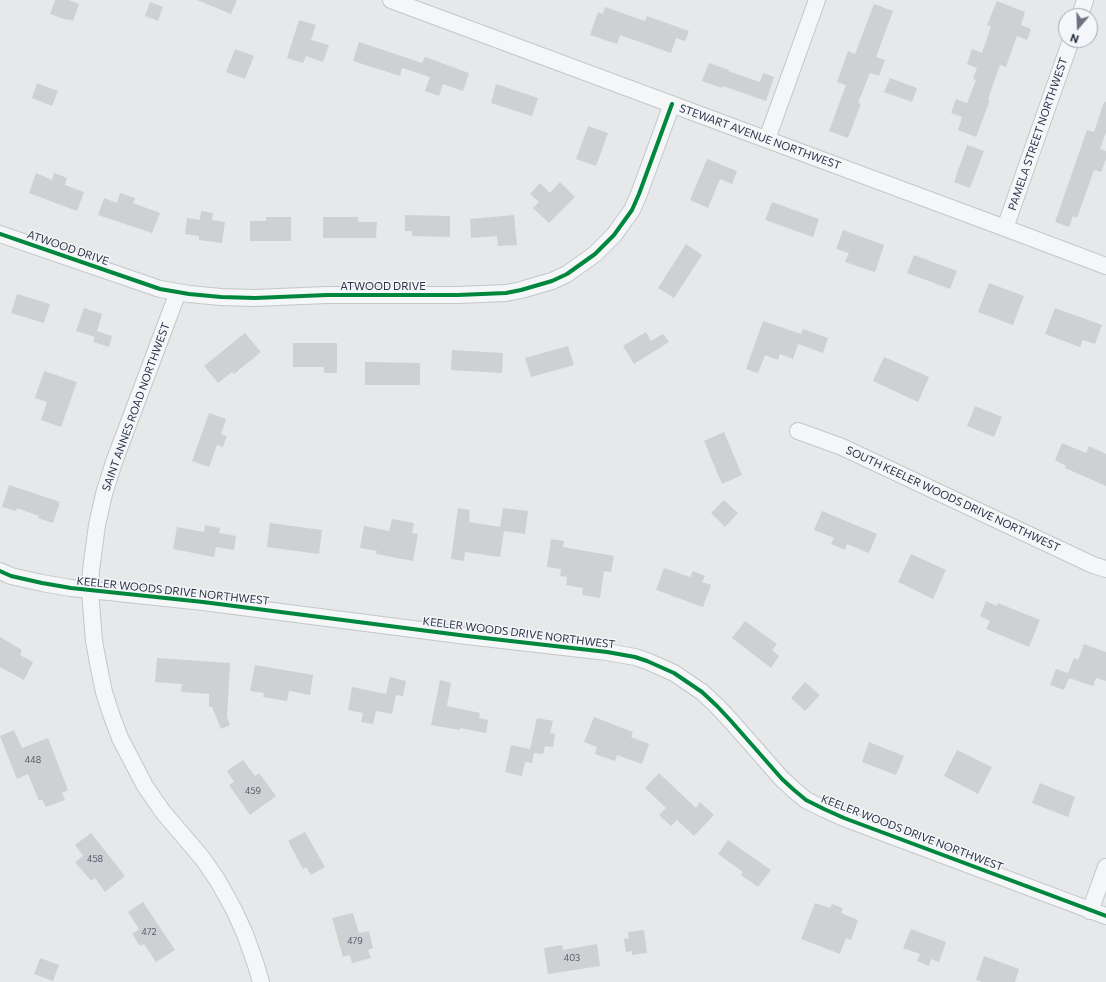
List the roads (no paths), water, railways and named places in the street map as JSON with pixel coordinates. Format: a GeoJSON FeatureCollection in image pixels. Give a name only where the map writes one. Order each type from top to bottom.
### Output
{"type":"FeatureCollection","features":[{"type":"Feature","properties":{"kind":"street","name":"STEWART AVENUE NORTHWEST"},"geometry":{"type":"LineString","coordinates":[[391,0],[1106,266]]}},
{"type":"Feature","properties":{"kind":"street"},"geometry":{"type":"LineString","coordinates":[[767,139],[817,0]]}},
{"type":"Feature","properties":{"kind":"street","name":"PAMELA STREET NORTHWEST"},"geometry":{"type":"LineString","coordinates":[[1005,228],[1068,48]]}},
{"type":"Feature","properties":{"kind":"street","name":"ATWOOD DRIVE"},"geometry":{"type":"LineString","coordinates":[[0,234],[160,289],[178,292],[221,297],[255,298],[328,295],[506,293],[536,286],[567,274],[596,254],[609,241],[632,210],[672,104]]}},
{"type":"Feature","properties":{"kind":"street","name":"SAINT ANNES ROAD NORTHWEST"},"geometry":{"type":"LineString","coordinates":[[178,292],[114,462],[104,494],[93,548],[91,570],[90,591],[94,634],[99,668],[111,714],[120,738],[145,786],[163,812],[203,859],[218,881],[234,910],[256,965],[261,982]]}},
{"type":"Feature","properties":{"kind":"street","name":"SOUTH KEELER WOODS DRIVE NORTHWEST"},"geometry":{"type":"LineString","coordinates":[[798,431],[842,447],[1093,565],[1106,569]]}},
{"type":"Feature","properties":{"kind":"street","name":"KEELER WOODS DRIVE NORTHWEST"},"geometry":{"type":"LineString","coordinates":[[0,572],[42,583],[90,591],[203,602],[467,636],[607,652],[635,657],[674,673],[688,681],[702,692],[731,721],[782,780],[806,800],[844,818],[1106,916]]}},
{"type":"Feature","properties":{"kind":"street"},"geometry":{"type":"LineString","coordinates":[[1090,910],[1106,868]]}}]}
